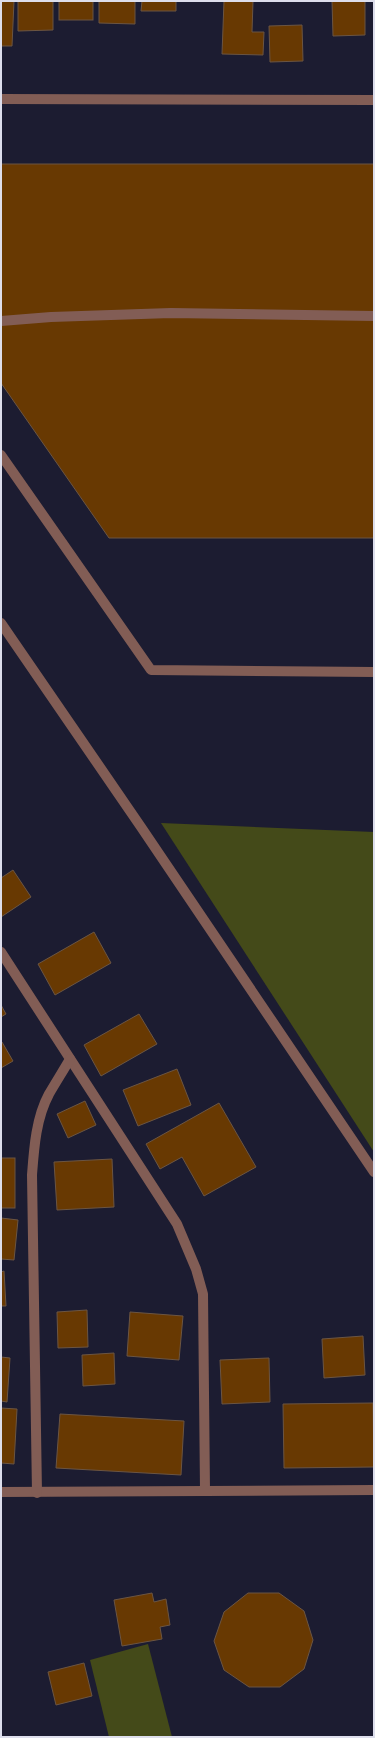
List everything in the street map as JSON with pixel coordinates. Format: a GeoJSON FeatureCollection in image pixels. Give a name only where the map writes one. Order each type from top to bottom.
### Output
{"type":"FeatureCollection","features":[{"type":"Feature","properties":{"kind":"street"},"geometry":{"type":"LineString","coordinates":[[1,99],[374,100]]}},
{"type":"Feature","properties":{"kind":"street"},"geometry":{"type":"LineString","coordinates":[[1,321],[51,317],[171,313],[374,316]]}},
{"type":"Feature","properties":{"kind":"street"},"geometry":{"type":"LineString","coordinates":[[1,455],[151,670],[374,672]]}},
{"type":"Feature","properties":{"kind":"street"},"geometry":{"type":"LineString","coordinates":[[1,623],[142,827],[374,1172]]}},
{"type":"Feature","properties":{"kind":"street"},"geometry":{"type":"LineString","coordinates":[[1,952],[177,1224],[196,1269],[202,1294],[205,1491]]}},
{"type":"Feature","properties":{"kind":"street"},"geometry":{"type":"LineString","coordinates":[[37,1493],[32,1175],[34,1147],[40,1120],[49,1095],[70,1059]]}},
{"type":"Feature","properties":{"kind":"street"},"geometry":{"type":"LineString","coordinates":[[1,1492],[374,1490]]}},
{"type":"Feature","properties":{"kind":"green space"},"geometry":{"type":"Polygon","coordinates":[[[161,823],[374,832],[374,1152],[161,823]]]}},
{"type":"Feature","properties":{"kind":"green space"},"geometry":{"type":"Polygon","coordinates":[[[148,1644],[172,1737],[109,1737],[90,1660],[148,1644]]]}},
{"type":"Feature","properties":{"kind":"building"},"geometry":{"type":"Polygon","coordinates":[[[1,1],[14,1],[12,46],[1,46],[1,1]]]}},
{"type":"Feature","properties":{"kind":"building"},"geometry":{"type":"Polygon","coordinates":[[[18,1],[53,1],[53,30],[18,31],[18,1]]]}},
{"type":"Feature","properties":{"kind":"building"},"geometry":{"type":"Polygon","coordinates":[[[59,1],[93,1],[93,20],[59,20],[59,1]]]}},
{"type":"Feature","properties":{"kind":"building"},"geometry":{"type":"Polygon","coordinates":[[[99,1],[135,1],[135,24],[99,23],[99,1]]]}},
{"type":"Feature","properties":{"kind":"building"},"geometry":{"type":"Polygon","coordinates":[[[142,1],[176,1],[176,11],[141,11],[142,1]]]}},
{"type":"Feature","properties":{"kind":"building"},"geometry":{"type":"Polygon","coordinates":[[[224,1],[253,1],[252,32],[264,32],[263,55],[222,54],[224,1]]]}},
{"type":"Feature","properties":{"kind":"building"},"geometry":{"type":"Polygon","coordinates":[[[332,1],[365,1],[365,35],[333,36],[332,1]]]}},
{"type":"Feature","properties":{"kind":"building"},"geometry":{"type":"Polygon","coordinates":[[[302,25],[303,61],[270,62],[269,26],[302,25]]]}},
{"type":"Feature","properties":{"kind":"building"},"geometry":{"type":"Polygon","coordinates":[[[1,164],[374,164],[374,538],[109,538],[1,383],[1,164]]]}},
{"type":"Feature","properties":{"kind":"building"},"geometry":{"type":"Polygon","coordinates":[[[13,870],[31,897],[1,917],[1,878],[13,870]]]}},
{"type":"Feature","properties":{"kind":"building"},"geometry":{"type":"Polygon","coordinates":[[[94,932],[111,963],[55,995],[38,964],[94,932]]]}},
{"type":"Feature","properties":{"kind":"building"},"geometry":{"type":"Polygon","coordinates":[[[1,1005],[6,1014],[1,1017],[1,1005]]]}},
{"type":"Feature","properties":{"kind":"building"},"geometry":{"type":"Polygon","coordinates":[[[139,1014],[157,1044],[101,1076],[84,1045],[139,1014]]]}},
{"type":"Feature","properties":{"kind":"building"},"geometry":{"type":"Polygon","coordinates":[[[2,1042],[13,1061],[1,1068],[1,1043],[2,1042]]]}},
{"type":"Feature","properties":{"kind":"building"},"geometry":{"type":"Polygon","coordinates":[[[177,1069],[191,1105],[138,1126],[123,1090],[177,1069]]]}},
{"type":"Feature","properties":{"kind":"building"},"geometry":{"type":"Polygon","coordinates":[[[85,1101],[96,1125],[68,1138],[57,1114],[85,1101]]]}},
{"type":"Feature","properties":{"kind":"building"},"geometry":{"type":"Polygon","coordinates":[[[219,1103],[256,1167],[204,1196],[182,1157],[160,1169],[146,1144],[219,1103]]]}},
{"type":"Feature","properties":{"kind":"building"},"geometry":{"type":"Polygon","coordinates":[[[1,1158],[15,1158],[15,1208],[1,1208],[1,1158]]]}},
{"type":"Feature","properties":{"kind":"building"},"geometry":{"type":"Polygon","coordinates":[[[112,1159],[114,1207],[57,1210],[54,1162],[112,1159]]]}},
{"type":"Feature","properties":{"kind":"building"},"geometry":{"type":"Polygon","coordinates":[[[1,1218],[18,1220],[14,1260],[1,1259],[1,1218]]]}},
{"type":"Feature","properties":{"kind":"building"},"geometry":{"type":"Polygon","coordinates":[[[4,1271],[6,1306],[1,1306],[1,1272],[4,1271]]]}},
{"type":"Feature","properties":{"kind":"building"},"geometry":{"type":"Polygon","coordinates":[[[87,1310],[88,1347],[58,1348],[57,1312],[87,1310]]]}},
{"type":"Feature","properties":{"kind":"building"},"geometry":{"type":"Polygon","coordinates":[[[130,1312],[183,1316],[179,1360],[127,1356],[130,1312]]]}},
{"type":"Feature","properties":{"kind":"building"},"geometry":{"type":"Polygon","coordinates":[[[363,1336],[365,1375],[324,1378],[322,1339],[363,1336]]]}},
{"type":"Feature","properties":{"kind":"building"},"geometry":{"type":"Polygon","coordinates":[[[114,1353],[115,1384],[83,1386],[82,1355],[114,1353]]]}},
{"type":"Feature","properties":{"kind":"building"},"geometry":{"type":"Polygon","coordinates":[[[1,1357],[10,1358],[7,1402],[1,1401],[1,1357]]]}},
{"type":"Feature","properties":{"kind":"building"},"geometry":{"type":"Polygon","coordinates":[[[269,1358],[270,1402],[222,1404],[220,1360],[269,1358]]]}},
{"type":"Feature","properties":{"kind":"building"},"geometry":{"type":"Polygon","coordinates":[[[373,1403],[374,1467],[284,1468],[283,1404],[373,1403]]]}},
{"type":"Feature","properties":{"kind":"building"},"geometry":{"type":"Polygon","coordinates":[[[1,1408],[17,1409],[14,1464],[1,1463],[1,1408]]]}},
{"type":"Feature","properties":{"kind":"building"},"geometry":{"type":"Polygon","coordinates":[[[60,1414],[184,1421],[181,1475],[56,1468],[60,1414]]]}},
{"type":"Feature","properties":{"kind":"building"},"geometry":{"type":"Polygon","coordinates":[[[152,1593],[154,1602],[166,1599],[170,1625],[160,1627],[162,1639],[122,1646],[114,1600],[152,1593]]]}},
{"type":"Feature","properties":{"kind":"building"},"geometry":{"type":"Polygon","coordinates":[[[248,1593],[279,1593],[304,1611],[313,1640],[304,1669],[280,1687],[249,1687],[224,1670],[214,1641],[224,1612],[248,1593]]]}},
{"type":"Feature","properties":{"kind":"building"},"geometry":{"type":"Polygon","coordinates":[[[84,1663],[92,1696],[56,1705],[48,1672],[84,1663]]]}}]}
